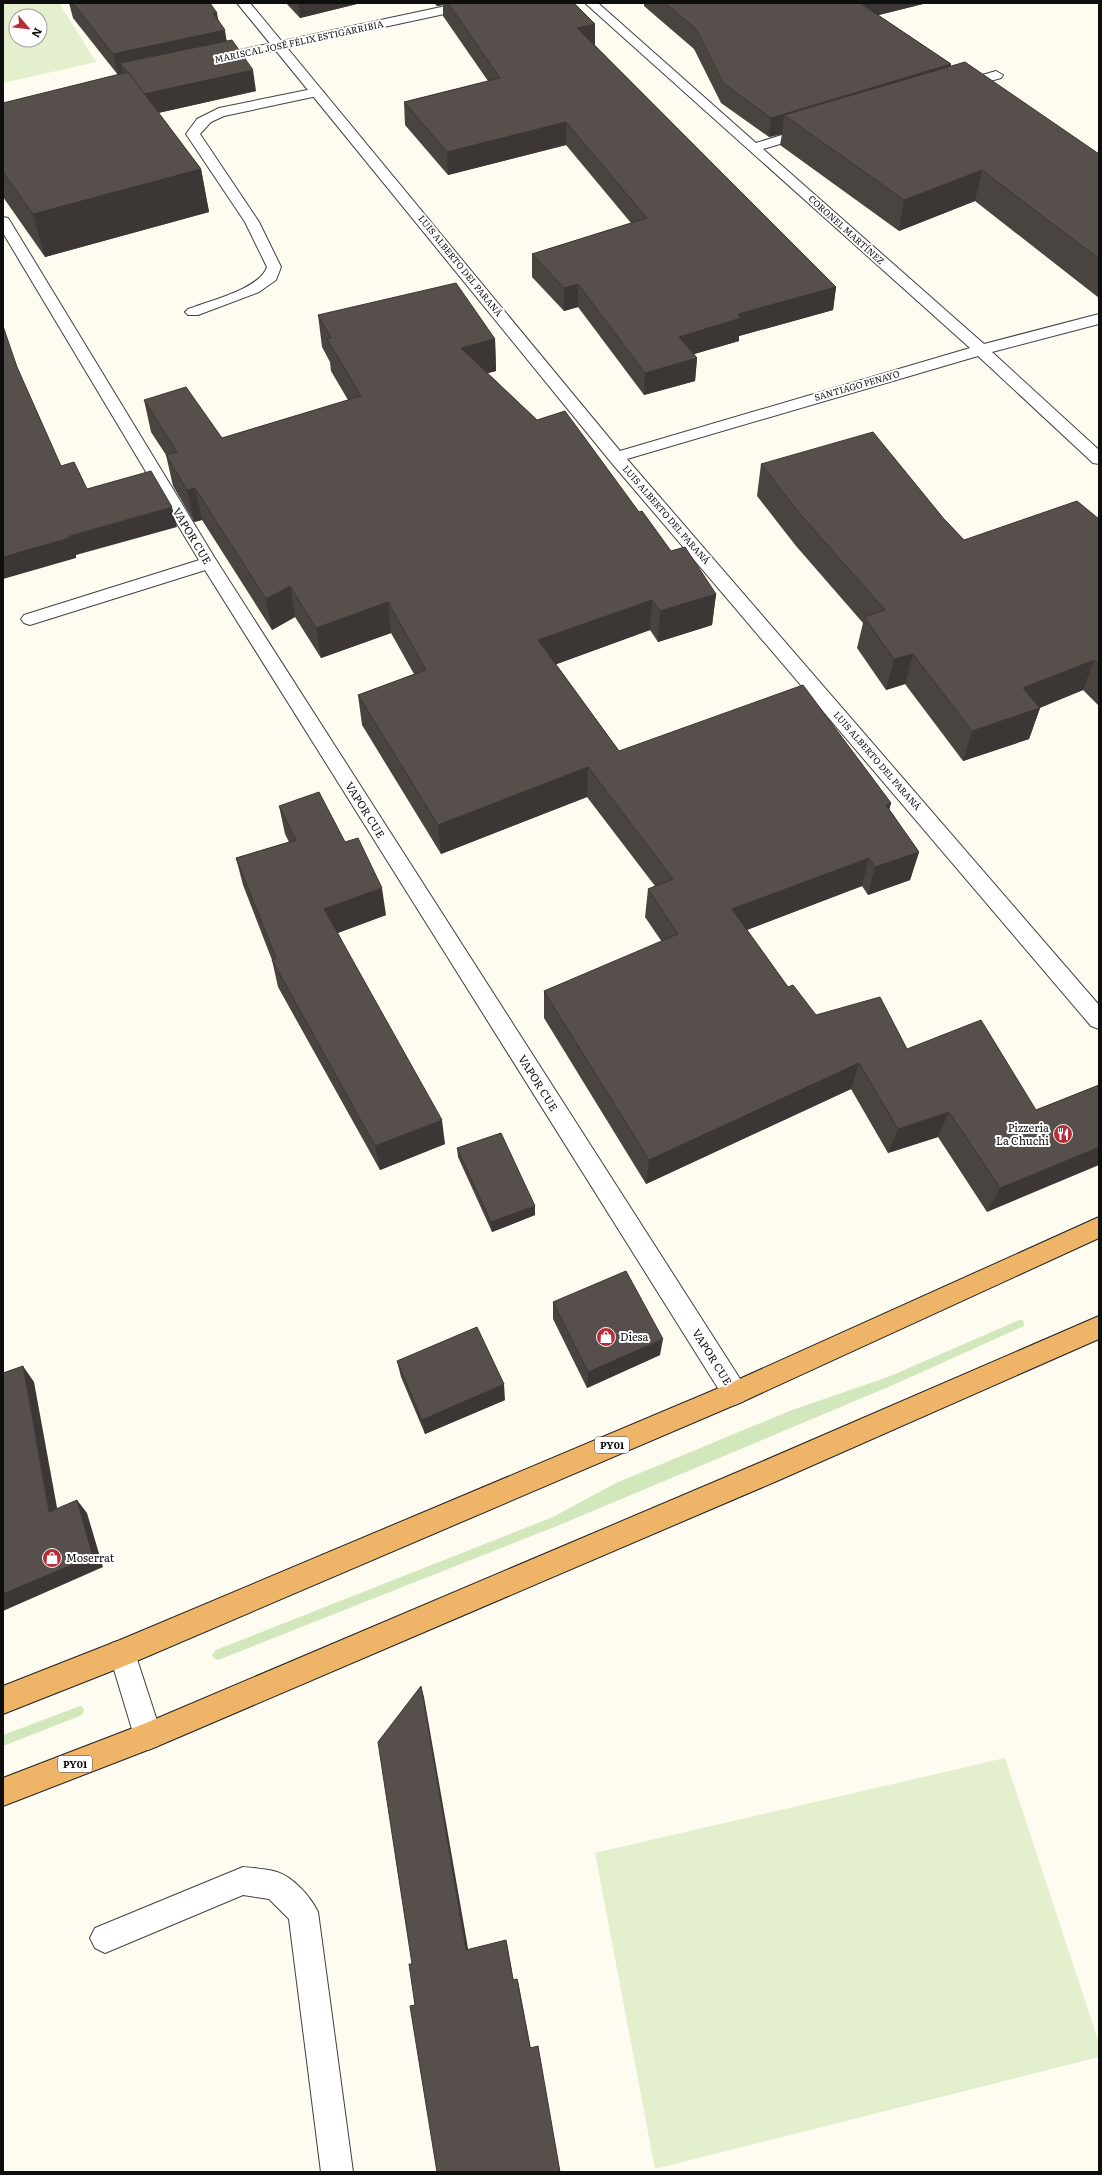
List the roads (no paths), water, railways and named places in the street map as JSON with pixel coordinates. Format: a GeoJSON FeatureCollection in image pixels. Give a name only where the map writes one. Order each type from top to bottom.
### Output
{"type":"FeatureCollection","features":[{"type":"Feature","properties":{"kind":"highway","name":"PY01"},"geometry":{"type":"LineString","coordinates":[[3,1700],[122,1653],[735,1393],[1099,1227]]}},
{"type":"Feature","properties":{"kind":"highway","name":"PY01"},"geometry":{"type":"LineString","coordinates":[[3,1792],[148,1736],[1098,1331]]}},
{"type":"Feature","properties":{"kind":"street","name":"LUIS ALBERTO DEL PARANÁ"},"geometry":{"type":"LineString","coordinates":[[243,3],[616,457],[1099,1020]]}},
{"type":"Feature","properties":{"kind":"street","name":"MARISCAL JOSÉ FÉLIX ESTIGARRIBIA"},"geometry":{"type":"LineString","coordinates":[[202,62],[477,3]]}},
{"type":"Feature","properties":{"kind":"street","name":"CORONEL MARTÍNEZ"},"geometry":{"type":"LineString","coordinates":[[591,3],[981,350],[1099,458]]}},
{"type":"Feature","properties":{"kind":"street"},"geometry":{"type":"LineString","coordinates":[[943,91],[996,75]]}},
{"type":"Feature","properties":{"kind":"street"},"geometry":{"type":"LineString","coordinates":[[193,312],[254,289],[271,277],[274,266],[252,222],[193,134],[195,129],[210,116],[224,111],[317,92]]}},
{"type":"Feature","properties":{"kind":"street"},"geometry":{"type":"LineString","coordinates":[[753,148],[822,127]]}},
{"type":"Feature","properties":{"kind":"street","name":"VAPOR CUE"},"geometry":{"type":"LineString","coordinates":[[3,221],[209,563],[735,1393]]}},
{"type":"Feature","properties":{"kind":"street","name":"SANTIAGO PENAYO"},"geometry":{"type":"LineString","coordinates":[[616,457],[981,350],[1099,319]]}},
{"type":"Feature","properties":{"kind":"street"},"geometry":{"type":"LineString","coordinates":[[30,619],[209,563]]}},
{"type":"Feature","properties":{"kind":"street"},"geometry":{"type":"LineString","coordinates":[[122,1653],[148,1736]]}},
{"type":"Feature","properties":{"kind":"street"},"geometry":{"type":"LineString","coordinates":[[105,1938],[243,1881],[276,1886],[303,1912],[337,2172]]}},
{"type":"Feature","properties":{"kind":"place","name":"Pizzeria La Chuchi"},"geometry":{"type":"Point","coordinates":[1063,1134]}},
{"type":"Feature","properties":{"kind":"place","name":"Diesa"},"geometry":{"type":"Point","coordinates":[606,1337]}},
{"type":"Feature","properties":{"kind":"place","name":"Moserrat"},"geometry":{"type":"Point","coordinates":[52,1558]}}]}
